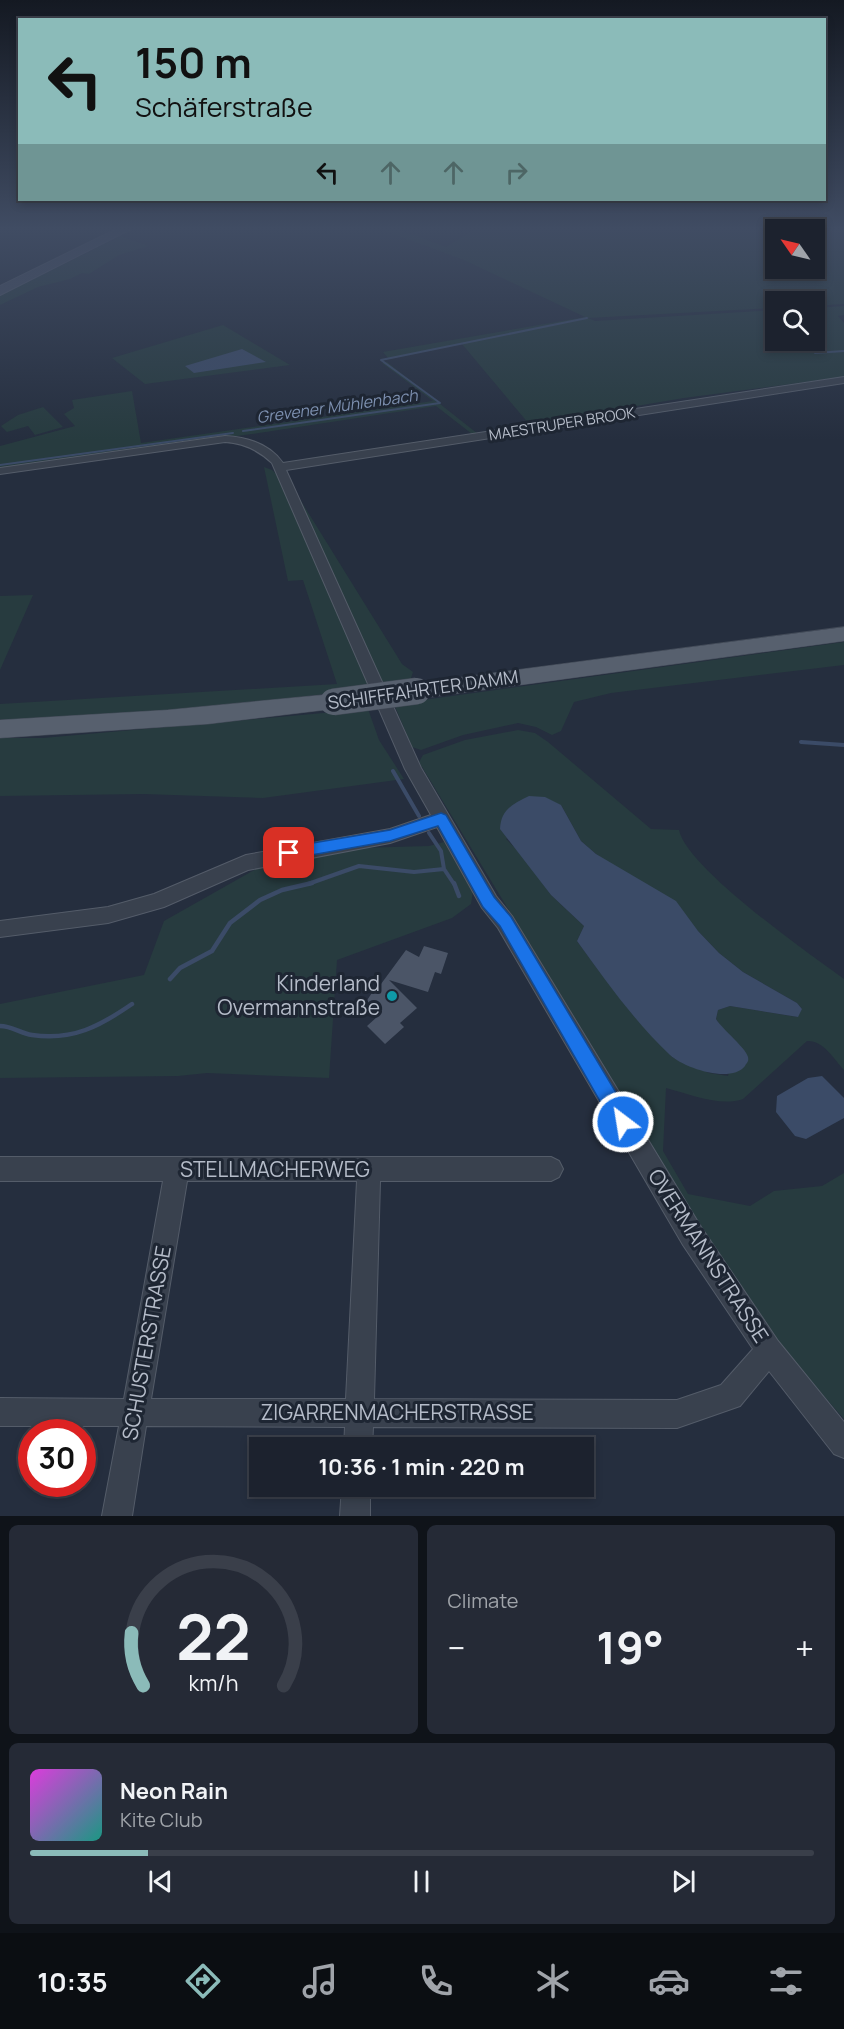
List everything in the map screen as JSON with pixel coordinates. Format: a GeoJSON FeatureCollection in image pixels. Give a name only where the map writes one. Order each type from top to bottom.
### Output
{"type":"FeatureCollection","features":[{"type":"Feature","properties":{"kind":"main road","name":"SCHIFFFAHRTER DAMM"},"geometry":{"type":"LineString","coordinates":[[0,729],[220,716],[844,634]]}},
{"type":"Feature","properties":{"kind":"street","name":"MAESTRUPER BROOK"},"geometry":{"type":"LineString","coordinates":[[279,468],[844,380]]}},
{"type":"Feature","properties":{"kind":"street"},"geometry":{"type":"LineString","coordinates":[[0,471],[225,439],[250,442],[270,454],[279,468]]}},
{"type":"Feature","properties":{"kind":"street","name":"OVERMANNSTRASSE"},"geometry":{"type":"LineString","coordinates":[[279,468],[413,769],[489,902],[505,922],[692,1236],[769,1350],[844,1444]]}},
{"type":"Feature","properties":{"kind":"street"},"geometry":{"type":"LineString","coordinates":[[0,929],[118,912],[157,902],[246,863],[390,836],[441,819]]}},
{"type":"Feature","properties":{"kind":"street","name":"STELLMACHERWEG"},"geometry":{"type":"LineString","coordinates":[[0,1169],[550,1169]]}},
{"type":"Feature","properties":{"kind":"street","name":"SCHUSTERSTRASSE"},"geometry":{"type":"LineString","coordinates":[[117,1516],[177,1170]]}},
{"type":"Feature","properties":{"kind":"street"},"geometry":{"type":"LineString","coordinates":[[358,1437],[369,1170]]}},
{"type":"Feature","properties":{"kind":"street","name":"ZIGARRENMACHERSTRASSE"},"geometry":{"type":"LineString","coordinates":[[0,1412],[677,1414],[730,1396],[769,1350]]}},
{"type":"Feature","properties":{"kind":"street"},"geometry":{"type":"LineString","coordinates":[[355,1516],[356,1497]]}},
{"type":"Feature","properties":{"kind":"green space"},"geometry":{"type":"Polygon","coordinates":[[[0,298],[15,298],[0,305],[0,298]]]}},
{"type":"Feature","properties":{"kind":"green space"},"geometry":{"type":"Polygon","coordinates":[[[544,298],[765,298],[765,309],[588,318],[595,321],[765,311],[765,351],[825,351],[825,307],[844,306],[844,315],[838,316],[844,323],[844,377],[684,398],[529,424],[462,344],[389,359],[383,352],[585,317],[544,298]]]}},
{"type":"Feature","properties":{"kind":"green space"},"geometry":{"type":"Polygon","coordinates":[[[825,298],[844,298],[844,304],[825,305],[825,298]]]}},
{"type":"Feature","properties":{"kind":"green space"},"geometry":{"type":"Polygon","coordinates":[[[223,325],[290,365],[145,384],[112,358],[223,325]]]}},
{"type":"Feature","properties":{"kind":"green space"},"geometry":{"type":"Polygon","coordinates":[[[387,362],[478,434],[472,434],[436,406],[252,434],[0,468],[0,446],[75,426],[64,414],[74,408],[72,400],[132,391],[141,443],[433,401],[382,363],[387,362]]]}},
{"type":"Feature","properties":{"kind":"green space"},"geometry":{"type":"Polygon","coordinates":[[[43,407],[63,427],[35,435],[28,426],[7,432],[1,426],[18,415],[43,407]]]}},
{"type":"Feature","properties":{"kind":"green space"},"geometry":{"type":"Polygon","coordinates":[[[264,467],[272,470],[296,493],[402,664],[413,672],[410,681],[308,696],[206,707],[0,720],[0,704],[337,684],[303,580],[288,581],[264,467]]]}},
{"type":"Feature","properties":{"kind":"green space"},"geometry":{"type":"Polygon","coordinates":[[[33,595],[0,670],[0,596],[33,595]]]}},
{"type":"Feature","properties":{"kind":"green space"},"geometry":{"type":"Polygon","coordinates":[[[844,642],[844,665],[611,693],[574,702],[561,731],[552,735],[536,727],[518,723],[463,735],[421,750],[412,747],[394,704],[844,642]]]}},
{"type":"Feature","properties":{"kind":"green space"},"geometry":{"type":"Polygon","coordinates":[[[368,709],[379,740],[404,779],[263,798],[143,794],[0,796],[0,738],[43,738],[368,709]]]}},
{"type":"Feature","properties":{"kind":"green space"},"geometry":{"type":"Polygon","coordinates":[[[518,730],[535,733],[651,829],[679,830],[687,846],[703,866],[725,887],[844,979],[844,1070],[823,1047],[807,1041],[743,1099],[715,1101],[666,1088],[663,1151],[688,1194],[750,1206],[774,1191],[822,1186],[844,1173],[844,1419],[766,1330],[683,1207],[655,1151],[419,762],[423,755],[465,740],[518,730]],[[561,805],[506,839],[522,855],[551,895],[584,926],[577,941],[599,971],[672,1057],[709,1073],[728,1076],[737,1042],[724,1031],[716,1019],[718,1010],[730,1006],[797,1017],[802,1009],[797,1003],[743,972],[719,953],[698,931],[581,841],[561,805]]]}},
{"type":"Feature","properties":{"kind":"green space"},"geometry":{"type":"Polygon","coordinates":[[[444,842],[473,891],[471,904],[452,918],[337,960],[329,1078],[207,1073],[178,1076],[0,1078],[0,1004],[144,975],[164,921],[265,864],[358,848],[429,846],[444,842]]]}},
{"type":"Feature","properties":{"kind":"water"},"geometry":{"type":"Polygon","coordinates":[[[242,349],[266,362],[194,373],[185,366],[242,349]]]}},
{"type":"Feature","properties":{"kind":"water"},"geometry":{"type":"Polygon","coordinates":[[[529,796],[545,797],[561,805],[581,841],[596,854],[676,901],[698,931],[719,953],[743,972],[797,1003],[802,1009],[798,1017],[730,1006],[718,1010],[716,1019],[748,1057],[745,1066],[729,1074],[696,1069],[670,1055],[633,1015],[577,941],[584,926],[551,895],[500,829],[505,812],[529,796]]]}},
{"type":"Feature","properties":{"kind":"water"},"geometry":{"type":"Polygon","coordinates":[[[822,1076],[844,1098],[844,1118],[806,1139],[795,1136],[776,1112],[777,1096],[808,1078],[822,1076]]]}},
{"type":"Feature","properties":{"kind":"building","name":"Kinderland Overmannstraße"},"geometry":{"type":"Polygon","coordinates":[[[424,946],[448,953],[441,974],[435,972],[428,992],[389,980],[417,1008],[400,1023],[404,1027],[385,1044],[367,1026],[377,1017],[362,1008],[379,982],[381,984],[406,950],[419,957],[424,946]]]}},
{"type":"Feature","properties":{"kind":"waterway","name":"Grevener Mühlenbach"},"geometry":{"type":"LineString","coordinates":[[243,431],[440,403],[381,360],[587,318]]}},
{"type":"Feature","properties":{"kind":"waterway"},"geometry":{"type":"LineString","coordinates":[[815,353],[844,351]]}},
{"type":"Feature","properties":{"kind":"waterway","name":"Grevener Mühlenbach"},"geometry":{"type":"LineString","coordinates":[[0,465],[233,433]]}},
{"type":"Feature","properties":{"kind":"waterway"},"geometry":{"type":"LineString","coordinates":[[801,742],[844,745]]}},
{"type":"Feature","properties":{"kind":"waterway"},"geometry":{"type":"LineString","coordinates":[[393,771],[419,816]]}},
{"type":"Feature","properties":{"kind":"waterway"},"geometry":{"type":"LineString","coordinates":[[429,833],[441,851],[444,869]]}},
{"type":"Feature","properties":{"kind":"waterway"},"geometry":{"type":"LineString","coordinates":[[309,884],[359,866],[414,872],[444,869]]}},
{"type":"Feature","properties":{"kind":"waterway"},"geometry":{"type":"LineString","coordinates":[[444,869],[454,884]]}},
{"type":"Feature","properties":{"kind":"waterway"},"geometry":{"type":"LineString","coordinates":[[454,883],[459,896]]}},
{"type":"Feature","properties":{"kind":"waterway"},"geometry":{"type":"LineString","coordinates":[[170,979],[180,968],[212,951],[230,923],[260,900],[282,890],[309,884]]}},
{"type":"Feature","properties":{"kind":"waterway"},"geometry":{"type":"LineString","coordinates":[[0,1026],[32,1035],[73,1034],[109,1019],[132,1004]]}},
{"type":"Feature","properties":{"kind":"place","name":"Kinderland Overmannstraße"},"geometry":{"type":"Point","coordinates":[392,996]}},
{"type":"Feature","properties":{"kind":"route"},"geometry":{"type":"LineString","coordinates":[[289,853],[390,836],[441,819],[489,902],[505,922],[623,1122]]}}]}
